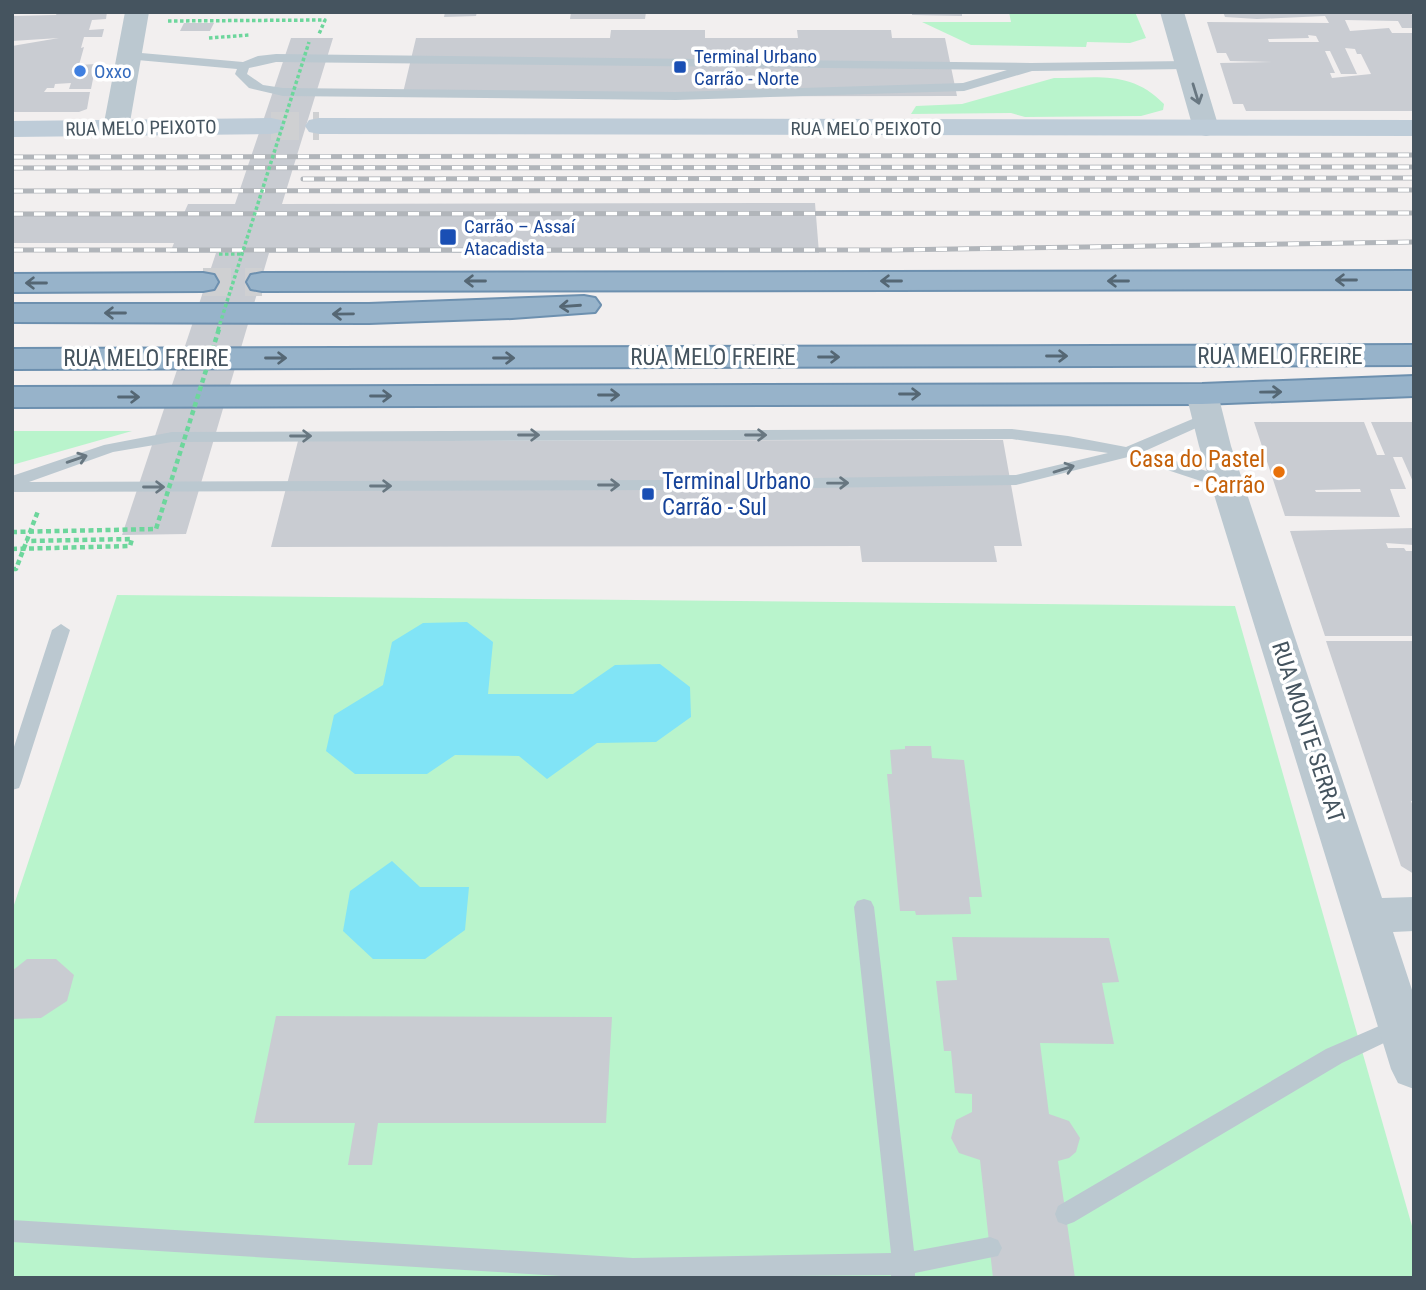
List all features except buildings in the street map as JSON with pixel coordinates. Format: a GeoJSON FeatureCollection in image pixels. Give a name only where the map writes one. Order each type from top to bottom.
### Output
{"type":"FeatureCollection","features":[{"type":"Feature","properties":{"kind":"highway"},"geometry":{"type":"LineString","coordinates":[[262,282],[1414,280]]}},
{"type":"Feature","properties":{"kind":"highway"},"geometry":{"type":"LineString","coordinates":[[12,283],[203,282]]}},
{"type":"Feature","properties":{"kind":"highway"},"geometry":{"type":"LineString","coordinates":[[12,313],[337,315],[493,311],[638,302],[813,282]]}},
{"type":"Feature","properties":{"kind":"highway","name":"RUA MELO FREIRE"},"geometry":{"type":"LineString","coordinates":[[12,359],[1414,355]]}},
{"type":"Feature","properties":{"kind":"highway"},"geometry":{"type":"LineString","coordinates":[[12,397],[1205,406],[1414,386]]}},
{"type":"Feature","properties":{"kind":"main road","name":"RUA MELO PEIXOTO"},"geometry":{"type":"LineString","coordinates":[[12,129],[271,126]]}},
{"type":"Feature","properties":{"kind":"main road","name":"RUA MELO PEIXOTO"},"geometry":{"type":"LineString","coordinates":[[319,126],[1414,128]]}},
{"type":"Feature","properties":{"kind":"street"},"geometry":{"type":"LineString","coordinates":[[1172,12],[1206,128]]}},
{"type":"Feature","properties":{"kind":"street"},"geometry":{"type":"LineString","coordinates":[[116,128],[136,17]]}},
{"type":"Feature","properties":{"kind":"street","name":"RUA MONTE SERRAT"},"geometry":{"type":"LineString","coordinates":[[1205,406],[1215,446],[1414,1069]]}},
{"type":"Feature","properties":{"kind":"street"},"geometry":{"type":"LineString","coordinates":[[1367,915],[1414,914]]}},
{"type":"Feature","properties":{"kind":"lane"},"geometry":{"type":"LineString","coordinates":[[130,55],[244,66],[258,60],[276,58],[1031,67],[1187,65]]}},
{"type":"Feature","properties":{"kind":"lane"},"geometry":{"type":"LineString","coordinates":[[244,66],[241,74],[246,82],[264,90],[500,96],[676,96],[964,87],[1031,67]]}},
{"type":"Feature","properties":{"kind":"lane"},"geometry":{"type":"LineString","coordinates":[[12,485],[672,485],[1016,480],[1048,474],[1169,437],[1205,406]]}},
{"type":"Feature","properties":{"kind":"lane"},"geometry":{"type":"LineString","coordinates":[[12,485],[110,448],[172,437],[1012,435],[1053,438],[1125,451],[1178,464],[1228,484]]}},
{"type":"Feature","properties":{"kind":"lane"},"geometry":{"type":"LineString","coordinates":[[12,783],[61,630]]}},
{"type":"Feature","properties":{"kind":"lane"},"geometry":{"type":"LineString","coordinates":[[864,906],[903,1271]]}},
{"type":"Feature","properties":{"kind":"lane"},"geometry":{"type":"LineString","coordinates":[[1066,1214],[1334,1056],[1400,1026]]}},
{"type":"Feature","properties":{"kind":"lane"},"geometry":{"type":"LineString","coordinates":[[12,1231],[628,1273],[903,1271],[990,1248]]}},
{"type":"Feature","properties":{"kind":"path"},"geometry":{"type":"LineString","coordinates":[[136,17],[325,20],[320,34]]}},
{"type":"Feature","properties":{"kind":"path"},"geometry":{"type":"LineString","coordinates":[[12,532],[156,529],[309,42]]}},
{"type":"Feature","properties":{"kind":"path"},"geometry":{"type":"LineString","coordinates":[[12,549],[130,546],[132,539],[26,541],[16,569],[12,569]]}},
{"type":"Feature","properties":{"kind":"green space"},"geometry":{"type":"Polygon","coordinates":[[[1009,12],[1135,12],[1146,38],[1130,43],[1087,42],[1086,47],[971,45],[922,22],[1011,22],[1009,12]]]}},
{"type":"Feature","properties":{"kind":"green space"},"geometry":{"type":"Polygon","coordinates":[[[1099,77],[1126,81],[1152,93],[1164,104],[1163,110],[1141,116],[911,114],[916,106],[962,104],[1054,78],[1099,77]]]}},
{"type":"Feature","properties":{"kind":"green space"},"geometry":{"type":"Polygon","coordinates":[[[12,431],[132,431],[12,465],[12,431]]]}},
{"type":"Feature","properties":{"kind":"green space"},"geometry":{"type":"Polygon","coordinates":[[[117,595],[1235,606],[1414,1233],[1414,1278],[12,1278],[12,911],[117,595]]]}},
{"type":"Feature","properties":{"kind":"water"},"geometry":{"type":"Polygon","coordinates":[[[467,622],[493,642],[488,694],[573,694],[615,665],[660,664],[690,687],[691,717],[656,742],[597,743],[547,779],[519,756],[455,755],[427,774],[355,774],[326,751],[334,715],[383,685],[392,642],[423,623],[467,622]]]}},
{"type":"Feature","properties":{"kind":"water"},"geometry":{"type":"Polygon","coordinates":[[[392,861],[420,887],[469,887],[465,930],[425,959],[373,959],[343,931],[350,891],[392,861]]]}},
{"type":"Feature","properties":{"kind":"tunnel"},"geometry":{"type":"LineString","coordinates":[[271,126],[319,126]]}},
{"type":"Feature","properties":{"kind":"tunnel"},"geometry":{"type":"LineString","coordinates":[[203,282],[262,282]]}},
{"type":"Feature","properties":{"kind":"railway"},"geometry":{"type":"LineString","coordinates":[[12,157],[1414,155]]}},
{"type":"Feature","properties":{"kind":"railway"},"geometry":{"type":"LineString","coordinates":[[12,168],[1414,167]]}},
{"type":"Feature","properties":{"kind":"railway"},"geometry":{"type":"LineString","coordinates":[[303,179],[1414,178]]}},
{"type":"Feature","properties":{"kind":"railway"},"geometry":{"type":"LineString","coordinates":[[12,191],[1414,190]]}},
{"type":"Feature","properties":{"kind":"railway"},"geometry":{"type":"LineString","coordinates":[[12,214],[1414,213]]}},
{"type":"Feature","properties":{"kind":"railway"},"geometry":{"type":"LineString","coordinates":[[12,250],[892,250],[1414,242]]}},
{"type":"Feature","properties":{"kind":"place","name":"Terminal Urbano Carrão - Norte"},"geometry":{"type":"Point","coordinates":[680,67]}},
{"type":"Feature","properties":{"kind":"place","name":"Oxxo"},"geometry":{"type":"Point","coordinates":[80,71]}},
{"type":"Feature","properties":{"kind":"place","name":"Carrão – Assaí Atacadista"},"geometry":{"type":"Point","coordinates":[448,237]}},
{"type":"Feature","properties":{"kind":"place","name":"Casa do Pastel - Carrão"},"geometry":{"type":"Point","coordinates":[1279,472]}},
{"type":"Feature","properties":{"kind":"place","name":"Terminal Urbano Carrão - Sul"},"geometry":{"type":"Point","coordinates":[648,494]}}]}
